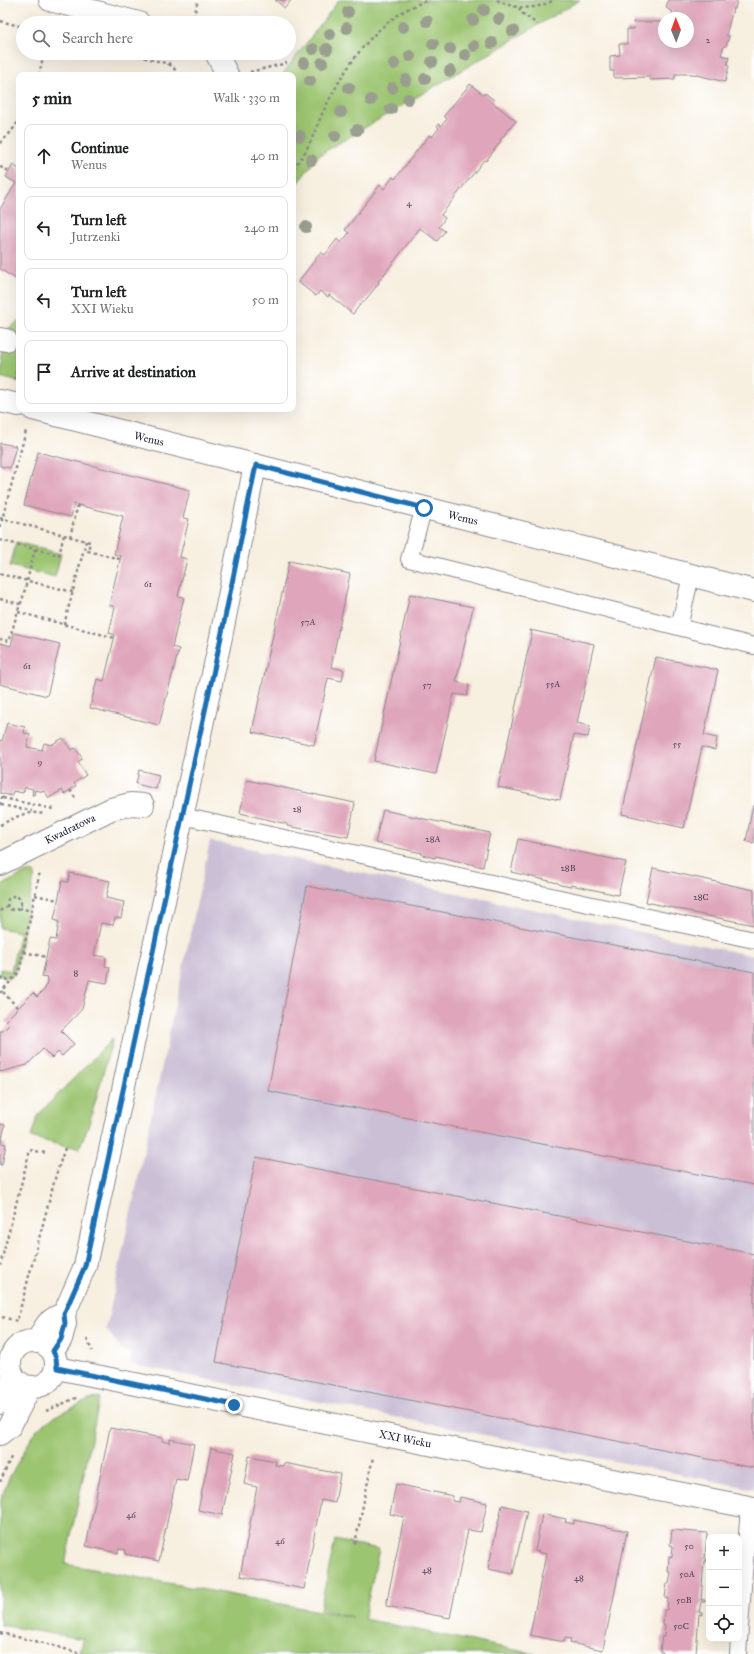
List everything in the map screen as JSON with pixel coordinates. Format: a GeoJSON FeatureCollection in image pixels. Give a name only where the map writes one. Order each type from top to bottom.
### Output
{"type":"FeatureCollection","features":[{"type":"Feature","properties":{"kind":"street"},"geometry":{"type":"LineString","coordinates":[[50,0],[112,16]]}},
{"type":"Feature","properties":{"kind":"street"},"geometry":{"type":"LineString","coordinates":[[220,60],[226,72]]}},
{"type":"Feature","properties":{"kind":"street","name":"Wenus"},"geometry":{"type":"LineString","coordinates":[[30,418],[256,465],[754,592]]}},
{"type":"Feature","properties":{"kind":"street"},"geometry":{"type":"LineString","coordinates":[[14,1370],[36,1387],[44,1385],[50,1380],[49,1354],[61,1339],[64,1330],[64,1314],[85,1266],[256,465]]}},
{"type":"Feature","properties":{"kind":"street","name":"Kwadratowa"},"geometry":{"type":"LineString","coordinates":[[0,864],[111,809],[131,804],[143,805]]}},
{"type":"Feature","properties":{"kind":"street"},"geometry":{"type":"LineString","coordinates":[[0,1434],[10,1426],[14,1370],[12,1354],[17,1347],[32,1341],[49,1354]]}},
{"type":"Feature","properties":{"kind":"street","name":"XXI Wieku"},"geometry":{"type":"LineString","coordinates":[[49,1354],[378,1434],[751,1508]]}},
{"type":"Feature","properties":{"kind":"street"},"geometry":{"type":"LineString","coordinates":[[0,1403],[14,1370]]}},
{"type":"Feature","properties":{"kind":"lane"},"geometry":{"type":"LineString","coordinates":[[424,508],[409,559],[754,646]]}},
{"type":"Feature","properties":{"kind":"lane"},"geometry":{"type":"LineString","coordinates":[[679,627],[691,576]]}},
{"type":"Feature","properties":{"kind":"lane"},"geometry":{"type":"LineString","coordinates":[[182,816],[754,940]]}},
{"type":"Feature","properties":{"kind":"lane"},"geometry":{"type":"LineString","coordinates":[[738,1654],[751,1508]]}},
{"type":"Feature","properties":{"kind":"path"},"geometry":{"type":"LineString","coordinates":[[194,16],[198,0]]}},
{"type":"Feature","properties":{"kind":"path"},"geometry":{"type":"LineString","coordinates":[[296,164],[306,150],[325,107],[359,51],[377,31],[400,13],[429,0]]}},
{"type":"Feature","properties":{"kind":"path"},"geometry":{"type":"LineString","coordinates":[[497,0],[519,8],[537,6],[554,0]]}},
{"type":"Feature","properties":{"kind":"path"},"geometry":{"type":"LineString","coordinates":[[519,8],[523,14],[537,24]]}},
{"type":"Feature","properties":{"kind":"path"},"geometry":{"type":"LineString","coordinates":[[0,21],[16,24]]}},
{"type":"Feature","properties":{"kind":"path"},"geometry":{"type":"LineString","coordinates":[[40,72],[42,60]]}},
{"type":"Feature","properties":{"kind":"path"},"geometry":{"type":"LineString","coordinates":[[154,60],[169,64],[174,68],[176,72]]}},
{"type":"Feature","properties":{"kind":"path"},"geometry":{"type":"LineString","coordinates":[[169,64],[170,60]]}},
{"type":"Feature","properties":{"kind":"path"},"geometry":{"type":"LineString","coordinates":[[250,72],[287,63]]}},
{"type":"Feature","properties":{"kind":"path"},"geometry":{"type":"LineString","coordinates":[[0,143],[16,125]]}},
{"type":"Feature","properties":{"kind":"path"},"geometry":{"type":"LineString","coordinates":[[0,167],[9,171]]}},
{"type":"Feature","properties":{"kind":"path"},"geometry":{"type":"LineString","coordinates":[[11,397],[16,374]]}},
{"type":"Feature","properties":{"kind":"path"},"geometry":{"type":"LineString","coordinates":[[0,527],[1,518],[30,418]]}},
{"type":"Feature","properties":{"kind":"path"},"geometry":{"type":"LineString","coordinates":[[70,537],[78,504]]}},
{"type":"Feature","properties":{"kind":"path"},"geometry":{"type":"LineString","coordinates":[[1,518],[90,542],[88,550],[120,559]]}},
{"type":"Feature","properties":{"kind":"path"},"geometry":{"type":"LineString","coordinates":[[0,540],[59,555],[64,535]]}},
{"type":"Feature","properties":{"kind":"path"},"geometry":{"type":"LineString","coordinates":[[64,625],[86,541]]}},
{"type":"Feature","properties":{"kind":"path"},"geometry":{"type":"LineString","coordinates":[[0,639],[9,641],[22,601],[35,549]]}},
{"type":"Feature","properties":{"kind":"path"},"geometry":{"type":"LineString","coordinates":[[0,574],[73,592]]}},
{"type":"Feature","properties":{"kind":"path"},"geometry":{"type":"LineString","coordinates":[[0,599],[20,604]]}},
{"type":"Feature","properties":{"kind":"path"},"geometry":{"type":"LineString","coordinates":[[18,612],[115,638]]}},
{"type":"Feature","properties":{"kind":"path"},"geometry":{"type":"LineString","coordinates":[[70,790],[76,799]]}},
{"type":"Feature","properties":{"kind":"path"},"geometry":{"type":"LineString","coordinates":[[3,794],[0,805],[48,815]]}},
{"type":"Feature","properties":{"kind":"path"},"geometry":{"type":"LineString","coordinates":[[2,798],[57,810],[52,813]]}},
{"type":"Feature","properties":{"kind":"path"},"geometry":{"type":"LineString","coordinates":[[70,802],[82,798]]}},
{"type":"Feature","properties":{"kind":"path"},"geometry":{"type":"LineString","coordinates":[[0,825],[33,811]]}},
{"type":"Feature","properties":{"kind":"path"},"geometry":{"type":"LineString","coordinates":[[18,1008],[1,992],[19,972],[41,866]]}},
{"type":"Feature","properties":{"kind":"path"},"geometry":{"type":"LineString","coordinates":[[35,895],[58,900]]}},
{"type":"Feature","properties":{"kind":"path"},"geometry":{"type":"LineString","coordinates":[[0,911],[7,906],[9,898],[16,897],[21,903],[19,908]]}},
{"type":"Feature","properties":{"kind":"path"},"geometry":{"type":"LineString","coordinates":[[7,906],[11,910],[19,908],[32,911]]}},
{"type":"Feature","properties":{"kind":"path"},"geometry":{"type":"LineString","coordinates":[[24,952],[46,957]]}},
{"type":"Feature","properties":{"kind":"path"},"geometry":{"type":"LineString","coordinates":[[0,978],[12,981]]}},
{"type":"Feature","properties":{"kind":"path"},"geometry":{"type":"LineString","coordinates":[[2,1317],[17,1321],[65,1148]]}},
{"type":"Feature","properties":{"kind":"path"},"geometry":{"type":"LineString","coordinates":[[0,1266],[30,1150],[46,1153]]}},
{"type":"Feature","properties":{"kind":"path"},"geometry":{"type":"LineString","coordinates":[[355,1544],[373,1455]]}},
{"type":"Feature","properties":{"kind":"path"},"geometry":{"type":"LineString","coordinates":[[0,1633],[48,1644],[82,1654]]}},
{"type":"Feature","properties":{"kind":"shaded area"},"geometry":{"type":"Polygon","coordinates":[[[210,841],[754,956],[754,1489],[130,1364],[132,1353],[122,1350],[106,1329],[210,841]]]}},
{"type":"Feature","properties":{"kind":"green space"},"geometry":{"type":"Polygon","coordinates":[[[339,0],[580,0],[319,155],[296,185],[296,72],[284,72],[293,60],[296,60],[296,57],[339,0]]]}},
{"type":"Feature","properties":{"kind":"green space"},"geometry":{"type":"Polygon","coordinates":[[[16,323],[16,381],[0,377],[3,361],[1,361],[9,328],[16,323]]]}},
{"type":"Feature","properties":{"kind":"green space"},"geometry":{"type":"Polygon","coordinates":[[[16,542],[61,554],[55,577],[10,566],[16,542]]]}},
{"type":"Feature","properties":{"kind":"green space"},"geometry":{"type":"Polygon","coordinates":[[[29,871],[35,873],[15,974],[10,978],[0,975],[0,969],[11,971],[20,932],[0,928],[0,886],[29,871]]]}},
{"type":"Feature","properties":{"kind":"green space"},"geometry":{"type":"Polygon","coordinates":[[[113,1038],[89,1124],[79,1149],[71,1146],[70,1148],[31,1137],[38,1115],[113,1038]]]}},
{"type":"Feature","properties":{"kind":"green space"},"geometry":{"type":"Polygon","coordinates":[[[100,1397],[65,1564],[352,1617],[320,1609],[335,1540],[379,1549],[364,1619],[535,1654],[80,1654],[83,1639],[0,1625],[0,1503],[9,1478],[36,1430],[55,1416],[89,1400],[100,1397]]]}},
{"type":"Feature","properties":{"kind":"building"},"geometry":{"type":"Polygon","coordinates":[[[275,0],[291,0],[285,8],[275,0]]]}},
{"type":"Feature","properties":{"kind":"building"},"geometry":{"type":"Polygon","coordinates":[[[668,0],[737,0],[726,35],[729,36],[721,55],[729,57],[727,65],[729,66],[725,82],[693,74],[675,74],[675,79],[650,80],[650,77],[614,78],[614,71],[610,71],[610,56],[620,55],[619,44],[627,44],[627,29],[634,29],[633,22],[658,22],[658,48],[694,48],[694,12],[673,12],[666,8],[668,0]]]}},
{"type":"Feature","properties":{"kind":"building"},"geometry":{"type":"Polygon","coordinates":[[[470,84],[484,95],[485,93],[494,100],[492,102],[516,121],[500,140],[501,141],[486,161],[484,160],[441,215],[445,218],[439,227],[445,231],[437,241],[420,228],[378,282],[379,283],[353,314],[329,295],[328,297],[320,291],[316,296],[298,282],[321,252],[325,255],[337,239],[341,243],[349,233],[345,230],[380,185],[384,189],[393,177],[395,179],[429,135],[432,137],[439,128],[437,126],[438,124],[441,126],[447,119],[444,116],[470,84]]]}},
{"type":"Feature","properties":{"kind":"building"},"geometry":{"type":"Polygon","coordinates":[[[13,165],[16,167],[16,183],[6,177],[13,165]]]}},
{"type":"Feature","properties":{"kind":"building"},"geometry":{"type":"Polygon","coordinates":[[[16,183],[16,279],[0,269],[0,209],[16,183]]]}},
{"type":"Feature","properties":{"kind":"building"},"geometry":{"type":"Polygon","coordinates":[[[0,443],[16,446],[10,468],[0,466],[0,443]]]}},
{"type":"Feature","properties":{"kind":"building"},"geometry":{"type":"Polygon","coordinates":[[[38,452],[190,490],[183,518],[189,519],[180,557],[187,559],[178,596],[184,597],[172,647],[179,649],[159,725],[90,708],[97,679],[104,681],[115,635],[109,633],[115,607],[109,605],[121,556],[114,554],[123,516],[74,504],[71,517],[24,505],[38,452]]]}},
{"type":"Feature","properties":{"kind":"building"},"geometry":{"type":"Polygon","coordinates":[[[289,561],[350,574],[331,667],[344,670],[342,681],[328,678],[314,745],[252,732],[289,561]]]}},
{"type":"Feature","properties":{"kind":"building"},"geometry":{"type":"Polygon","coordinates":[[[410,594],[473,607],[456,682],[469,685],[467,696],[454,694],[436,774],[374,761],[410,594]]]}},
{"type":"Feature","properties":{"kind":"building"},"geometry":{"type":"Polygon","coordinates":[[[530,630],[594,644],[577,723],[590,726],[588,737],[574,735],[560,800],[498,787],[532,632],[530,630]]]}},
{"type":"Feature","properties":{"kind":"building"},"geometry":{"type":"Polygon","coordinates":[[[14,633],[60,644],[47,696],[0,684],[0,643],[11,646],[14,633]]]}},
{"type":"Feature","properties":{"kind":"building"},"geometry":{"type":"Polygon","coordinates":[[[656,657],[718,670],[704,735],[717,738],[715,750],[702,747],[684,828],[622,814],[656,657]]]}},
{"type":"Feature","properties":{"kind":"building"},"geometry":{"type":"Polygon","coordinates":[[[7,723],[25,727],[24,733],[30,734],[27,747],[42,750],[44,743],[51,745],[63,738],[71,750],[75,748],[81,756],[82,759],[78,762],[86,775],[74,783],[76,786],[64,794],[62,790],[49,798],[45,792],[35,790],[34,795],[32,795],[33,789],[25,787],[23,793],[13,791],[12,796],[0,793],[0,740],[2,741],[7,723]]]}},
{"type":"Feature","properties":{"kind":"building"},"geometry":{"type":"Polygon","coordinates":[[[139,770],[159,775],[156,789],[136,784],[139,770]]]}},
{"type":"Feature","properties":{"kind":"building"},"geometry":{"type":"Polygon","coordinates":[[[247,780],[355,803],[348,837],[287,826],[287,824],[240,813],[247,780]]]}},
{"type":"Feature","properties":{"kind":"building"},"geometry":{"type":"Polygon","coordinates":[[[754,805],[754,843],[746,841],[754,805]]]}},
{"type":"Feature","properties":{"kind":"building"},"geometry":{"type":"Polygon","coordinates":[[[383,810],[490,833],[483,867],[436,856],[435,858],[422,855],[422,853],[375,843],[383,810]]]}},
{"type":"Feature","properties":{"kind":"building"},"geometry":{"type":"Polygon","coordinates":[[[518,839],[626,862],[618,895],[571,885],[571,887],[560,885],[558,883],[511,872],[518,839]]]}},
{"type":"Feature","properties":{"kind":"building"},"geometry":{"type":"Polygon","coordinates":[[[653,868],[754,890],[754,925],[646,902],[653,868]]]}},
{"type":"Feature","properties":{"kind":"building"},"geometry":{"type":"Polygon","coordinates":[[[70,873],[110,881],[106,898],[124,902],[121,918],[115,918],[113,925],[101,923],[94,955],[106,957],[105,966],[110,967],[107,983],[89,980],[82,1009],[61,1031],[74,1044],[62,1056],[58,1052],[52,1058],[43,1049],[27,1065],[0,1072],[0,1031],[3,1031],[9,1025],[5,1021],[33,993],[37,997],[45,989],[48,978],[42,977],[50,939],[56,940],[59,922],[54,920],[62,881],[68,882],[70,873]]]}},
{"type":"Feature","properties":{"kind":"building"},"geometry":{"type":"Polygon","coordinates":[[[307,886],[754,972],[754,1185],[268,1091],[307,886]]]}},
{"type":"Feature","properties":{"kind":"building"},"geometry":{"type":"Polygon","coordinates":[[[0,1124],[5,1125],[1,1143],[6,1144],[2,1165],[0,1165],[0,1124]]]}},
{"type":"Feature","properties":{"kind":"building"},"geometry":{"type":"Polygon","coordinates":[[[256,1157],[754,1254],[754,1468],[216,1362],[256,1157]]]}},
{"type":"Feature","properties":{"kind":"building"},"geometry":{"type":"Polygon","coordinates":[[[110,1428],[162,1438],[162,1441],[170,1443],[170,1439],[194,1444],[187,1481],[176,1479],[159,1561],[125,1554],[126,1550],[119,1549],[118,1553],[86,1546],[110,1428]]]}},
{"type":"Feature","properties":{"kind":"building"},"geometry":{"type":"Polygon","coordinates":[[[211,1448],[235,1453],[222,1515],[198,1510],[211,1448]]]}},
{"type":"Feature","properties":{"kind":"building"},"geometry":{"type":"Polygon","coordinates":[[[249,1456],[276,1461],[275,1465],[283,1466],[284,1463],[340,1474],[335,1503],[321,1500],[304,1589],[240,1576],[257,1487],[244,1484],[249,1456]]]}},
{"type":"Feature","properties":{"kind":"building"},"geometry":{"type":"Polygon","coordinates":[[[396,1484],[453,1496],[452,1501],[459,1502],[460,1497],[487,1503],[481,1532],[468,1530],[450,1618],[386,1606],[404,1517],[390,1514],[396,1484]]]}},
{"type":"Feature","properties":{"kind":"building"},"geometry":{"type":"Polygon","coordinates":[[[502,1505],[527,1511],[513,1574],[488,1569],[502,1505]]]}},
{"type":"Feature","properties":{"kind":"building"},"geometry":{"type":"Polygon","coordinates":[[[542,1514],[566,1519],[565,1522],[574,1524],[574,1520],[627,1531],[603,1650],[570,1643],[571,1639],[565,1638],[564,1642],[530,1635],[546,1554],[535,1551],[542,1514]]]}},
{"type":"Feature","properties":{"kind":"building"},"geometry":{"type":"Polygon","coordinates":[[[672,1530],[707,1533],[706,1561],[704,1561],[701,1600],[705,1600],[705,1602],[701,1602],[699,1612],[703,1613],[703,1615],[699,1614],[696,1654],[663,1654],[663,1652],[660,1652],[662,1636],[664,1637],[664,1610],[667,1610],[668,1599],[665,1598],[667,1583],[669,1584],[671,1572],[668,1572],[669,1556],[672,1557],[673,1546],[670,1545],[672,1530]]]}},
{"type":"Feature","properties":{"kind":"route"},"geometry":{"type":"LineString","coordinates":[[234,1405],[57,1368],[56,1358],[53,1351],[61,1339],[65,1324],[64,1314],[85,1266],[221,637],[256,465],[424,508]]}}]}
